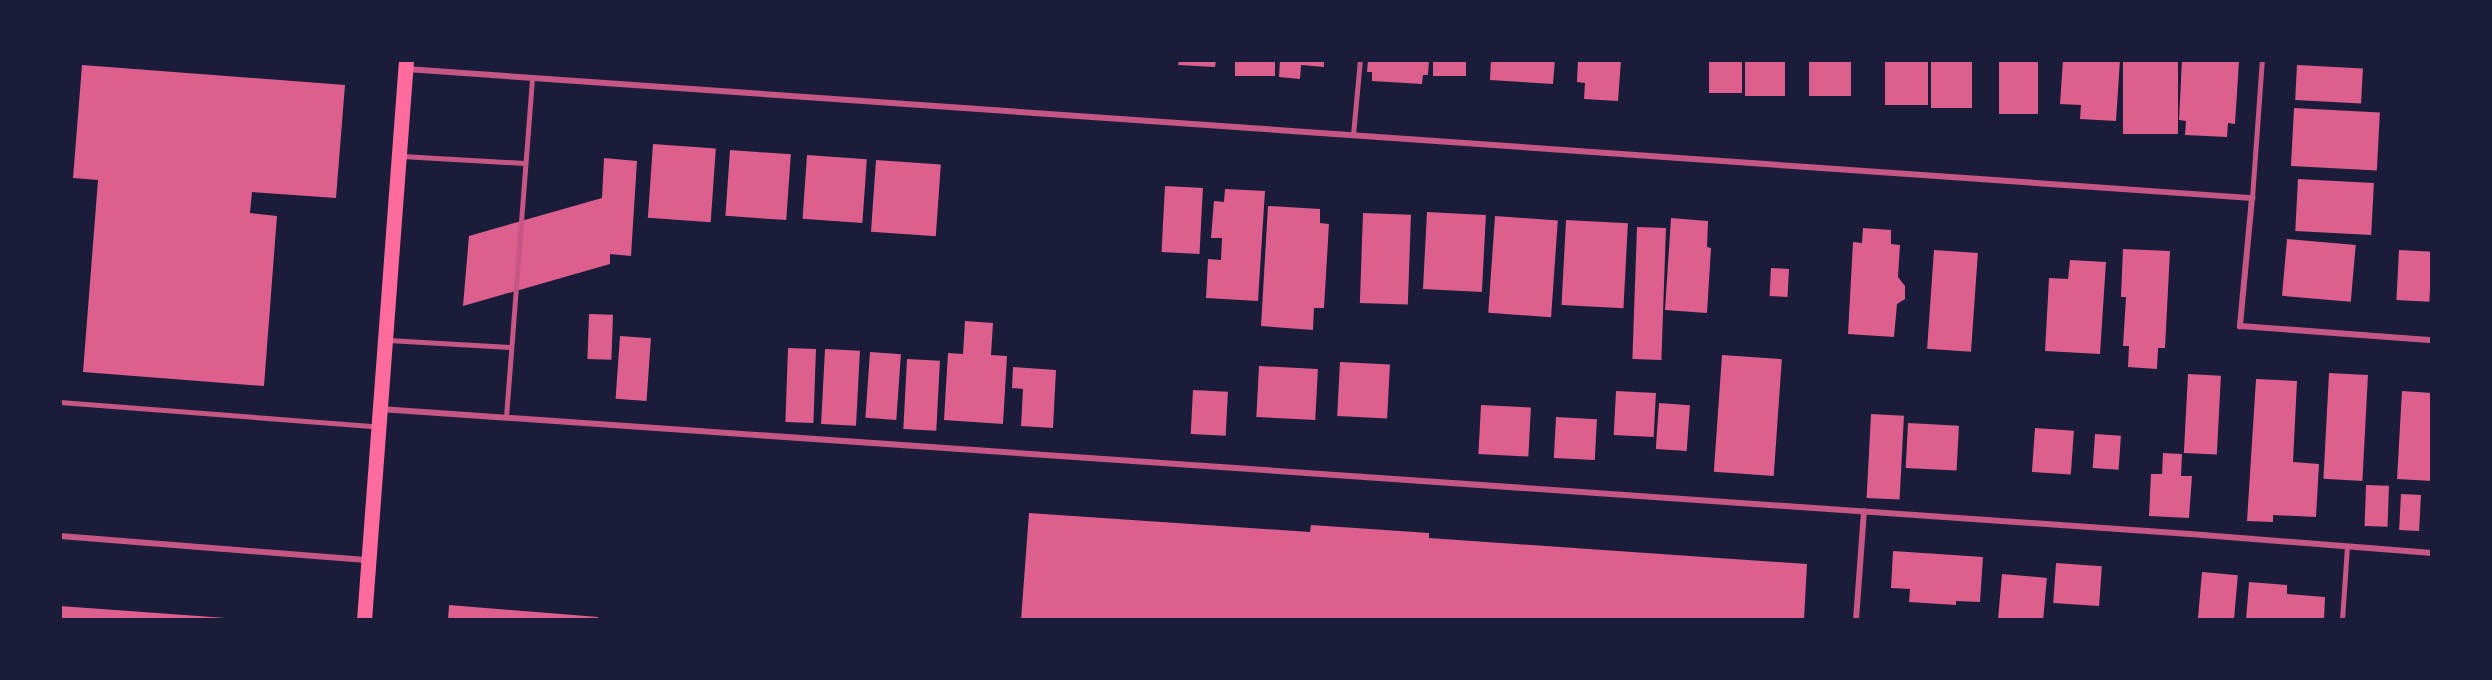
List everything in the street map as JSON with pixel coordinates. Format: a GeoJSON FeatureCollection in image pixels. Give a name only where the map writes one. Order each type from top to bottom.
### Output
{"type":"FeatureCollection","features":[{"type":"Feature","properties":{"kind":"main road"},"geometry":{"type":"LineString","coordinates":[[364,620],[366,560],[405,64]]}},
{"type":"Feature","properties":{"kind":"street"},"geometry":{"type":"LineString","coordinates":[[405,64],[532,78],[2252,198],[2241,326],[2432,340]]}},
{"type":"Feature","properties":{"kind":"street"},"geometry":{"type":"LineString","coordinates":[[379,409],[1864,511],[2432,553]]}},
{"type":"Feature","properties":{"kind":"street"},"geometry":{"type":"LineString","coordinates":[[1856,620],[1864,511]]}},
{"type":"Feature","properties":{"kind":"street"},"geometry":{"type":"LineString","coordinates":[[60,536],[366,560]]}},
{"type":"Feature","properties":{"kind":"lane"},"geometry":{"type":"LineString","coordinates":[[1353,135],[1360,60]]}},
{"type":"Feature","properties":{"kind":"lane"},"geometry":{"type":"LineString","coordinates":[[2252,198],[2262,60]]}},
{"type":"Feature","properties":{"kind":"lane"},"geometry":{"type":"LineString","coordinates":[[506,417],[532,78]]}},
{"type":"Feature","properties":{"kind":"lane"},"geometry":{"type":"LineString","coordinates":[[398,155],[525,163]]}},
{"type":"Feature","properties":{"kind":"lane"},"geometry":{"type":"LineString","coordinates":[[384,340],[511,347]]}},
{"type":"Feature","properties":{"kind":"lane"},"geometry":{"type":"LineString","coordinates":[[60,402],[377,426]]}},
{"type":"Feature","properties":{"kind":"lane"},"geometry":{"type":"LineString","coordinates":[[2342,620],[2347,547]]}},
{"type":"Feature","properties":{"kind":"building"},"geometry":{"type":"Polygon","coordinates":[[[1179,60],[1216,60],[1215,67],[1178,65],[1179,60]]]}},
{"type":"Feature","properties":{"kind":"building"},"geometry":{"type":"Polygon","coordinates":[[[1235,60],[1275,60],[1275,76],[1235,76],[1235,60]]]}},
{"type":"Feature","properties":{"kind":"building"},"geometry":{"type":"Polygon","coordinates":[[[1280,60],[1324,60],[1324,67],[1301,65],[1300,79],[1279,77],[1280,60]]]}},
{"type":"Feature","properties":{"kind":"building"},"geometry":{"type":"Polygon","coordinates":[[[1368,60],[1429,60],[1428,75],[1423,75],[1422,84],[1372,81],[1372,72],[1367,72],[1368,60]]]}},
{"type":"Feature","properties":{"kind":"building"},"geometry":{"type":"Polygon","coordinates":[[[1433,60],[1466,60],[1466,76],[1433,76],[1433,60]]]}},
{"type":"Feature","properties":{"kind":"building"},"geometry":{"type":"Polygon","coordinates":[[[1491,60],[1555,60],[1553,84],[1490,80],[1491,60]]]}},
{"type":"Feature","properties":{"kind":"building"},"geometry":{"type":"Polygon","coordinates":[[[1578,60],[1621,60],[1618,101],[1584,99],[1585,83],[1577,82],[1578,60]]]}},
{"type":"Feature","properties":{"kind":"building"},"geometry":{"type":"Polygon","coordinates":[[[1709,60],[1742,60],[1742,93],[1709,93],[1709,60]]]}},
{"type":"Feature","properties":{"kind":"building"},"geometry":{"type":"Polygon","coordinates":[[[1745,60],[1785,60],[1785,96],[1745,96],[1745,60]]]}},
{"type":"Feature","properties":{"kind":"building"},"geometry":{"type":"Polygon","coordinates":[[[1809,60],[1851,60],[1851,96],[1809,96],[1809,60]]]}},
{"type":"Feature","properties":{"kind":"building"},"geometry":{"type":"Polygon","coordinates":[[[1885,60],[1928,60],[1928,105],[1885,105],[1885,60]]]}},
{"type":"Feature","properties":{"kind":"building"},"geometry":{"type":"Polygon","coordinates":[[[1931,60],[1972,60],[1972,108],[1931,108],[1931,60]]]}},
{"type":"Feature","properties":{"kind":"building"},"geometry":{"type":"Polygon","coordinates":[[[1999,60],[2038,60],[2038,114],[1999,114],[1999,60]]]}},
{"type":"Feature","properties":{"kind":"building"},"geometry":{"type":"Polygon","coordinates":[[[2063,60],[2120,60],[2116,121],[2080,119],[2081,105],[2060,104],[2063,60]]]}},
{"type":"Feature","properties":{"kind":"building"},"geometry":{"type":"Polygon","coordinates":[[[2123,60],[2178,60],[2178,134],[2123,134],[2123,60]]]}},
{"type":"Feature","properties":{"kind":"building"},"geometry":{"type":"Polygon","coordinates":[[[2182,60],[2239,61],[2235,124],[2228,123],[2227,137],[2185,135],[2186,121],[2179,120],[2182,60]]]}},
{"type":"Feature","properties":{"kind":"building"},"geometry":{"type":"Polygon","coordinates":[[[82,65],[345,85],[336,198],[252,192],[250,213],[277,216],[264,386],[83,372],[98,180],[73,178],[82,65]]]}},
{"type":"Feature","properties":{"kind":"building"},"geometry":{"type":"Polygon","coordinates":[[[2297,65],[2363,68],[2361,103],[2295,100],[2297,65]]]}},
{"type":"Feature","properties":{"kind":"building"},"geometry":{"type":"Polygon","coordinates":[[[2294,108],[2380,113],[2377,170],[2291,166],[2294,108]]]}},
{"type":"Feature","properties":{"kind":"building"},"geometry":{"type":"Polygon","coordinates":[[[653,144],[716,148],[711,222],[648,218],[653,144]]]}},
{"type":"Feature","properties":{"kind":"building"},"geometry":{"type":"Polygon","coordinates":[[[730,150],[791,154],[786,220],[725,216],[730,150]]]}},
{"type":"Feature","properties":{"kind":"building"},"geometry":{"type":"Polygon","coordinates":[[[807,155],[867,159],[862,223],[803,219],[807,155]]]}},
{"type":"Feature","properties":{"kind":"building"},"geometry":{"type":"Polygon","coordinates":[[[604,158],[637,161],[631,256],[610,254],[610,264],[463,306],[469,236],[602,198],[604,158]]]}},
{"type":"Feature","properties":{"kind":"building"},"geometry":{"type":"Polygon","coordinates":[[[876,160],[941,165],[936,236],[871,232],[876,160]]]}},
{"type":"Feature","properties":{"kind":"building"},"geometry":{"type":"Polygon","coordinates":[[[2298,179],[2374,183],[2371,235],[2295,231],[2298,179]]]}},
{"type":"Feature","properties":{"kind":"building"},"geometry":{"type":"Polygon","coordinates":[[[1165,186],[1203,188],[1199,254],[1162,252],[1165,186]]]}},
{"type":"Feature","properties":{"kind":"building"},"geometry":{"type":"Polygon","coordinates":[[[1225,189],[1265,191],[1258,301],[1206,298],[1208,259],[1221,260],[1222,238],[1211,238],[1214,201],[1224,202],[1225,189]]]}},
{"type":"Feature","properties":{"kind":"building"},"geometry":{"type":"Polygon","coordinates":[[[1268,206],[1320,209],[1320,223],[1329,224],[1324,308],[1314,308],[1313,330],[1261,326],[1268,206]]]}},
{"type":"Feature","properties":{"kind":"building"},"geometry":{"type":"Polygon","coordinates":[[[1427,212],[1486,215],[1482,292],[1423,289],[1427,212]]]}},
{"type":"Feature","properties":{"kind":"building"},"geometry":{"type":"Polygon","coordinates":[[[1363,213],[1411,215],[1408,305],[1360,303],[1363,213]]]}},
{"type":"Feature","properties":{"kind":"building"},"geometry":{"type":"Polygon","coordinates":[[[1495,216],[1558,220],[1551,317],[1488,313],[1495,216]]]}},
{"type":"Feature","properties":{"kind":"building"},"geometry":{"type":"Polygon","coordinates":[[[1671,218],[1708,221],[1707,247],[1711,248],[1707,313],[1665,310],[1671,218]]]}},
{"type":"Feature","properties":{"kind":"building"},"geometry":{"type":"Polygon","coordinates":[[[1566,220],[1628,223],[1623,308],[1562,305],[1566,220]]]}},
{"type":"Feature","properties":{"kind":"building"},"geometry":{"type":"Polygon","coordinates":[[[1637,227],[1666,228],[1661,360],[1632,359],[1637,227]]]}},
{"type":"Feature","properties":{"kind":"building"},"geometry":{"type":"Polygon","coordinates":[[[1863,228],[1891,230],[1891,244],[1900,245],[1898,277],[1905,286],[1905,299],[1897,304],[1894,337],[1848,334],[1853,242],[1862,243],[1863,228]]]}},
{"type":"Feature","properties":{"kind":"building"},"geometry":{"type":"Polygon","coordinates":[[[2287,239],[2356,245],[2351,302],[2282,296],[2287,239]]]}},
{"type":"Feature","properties":{"kind":"building"},"geometry":{"type":"Polygon","coordinates":[[[2123,249],[2170,251],[2165,348],[2158,348],[2157,369],[2128,367],[2129,346],[2123,346],[2126,297],[2121,297],[2123,249]]]}},
{"type":"Feature","properties":{"kind":"building"},"geometry":{"type":"Polygon","coordinates":[[[1934,250],[1978,253],[1971,352],[1927,349],[1934,250]]]}},
{"type":"Feature","properties":{"kind":"building"},"geometry":{"type":"Polygon","coordinates":[[[2399,250],[2432,252],[2429,302],[2396,300],[2399,250]]]}},
{"type":"Feature","properties":{"kind":"building"},"geometry":{"type":"Polygon","coordinates":[[[2070,260],[2106,262],[2100,354],[2045,351],[2049,278],[2068,279],[2070,260]]]}},
{"type":"Feature","properties":{"kind":"building"},"geometry":{"type":"Polygon","coordinates":[[[1771,268],[1789,269],[1788,297],[1770,296],[1771,268]]]}},
{"type":"Feature","properties":{"kind":"building"},"geometry":{"type":"Polygon","coordinates":[[[589,314],[613,315],[611,360],[587,359],[589,314]]]}},
{"type":"Feature","properties":{"kind":"building"},"geometry":{"type":"Polygon","coordinates":[[[965,321],[993,323],[991,355],[1007,356],[1003,424],[944,420],[948,353],[963,354],[965,321]]]}},
{"type":"Feature","properties":{"kind":"building"},"geometry":{"type":"Polygon","coordinates":[[[620,336],[651,338],[647,401],[616,399],[620,336]]]}},
{"type":"Feature","properties":{"kind":"building"},"geometry":{"type":"Polygon","coordinates":[[[788,348],[816,349],[813,423],[785,422],[788,348]]]}},
{"type":"Feature","properties":{"kind":"building"},"geometry":{"type":"Polygon","coordinates":[[[825,349],[860,351],[856,426],[821,424],[825,349]]]}},
{"type":"Feature","properties":{"kind":"building"},"geometry":{"type":"Polygon","coordinates":[[[870,352],[901,354],[896,420],[865,418],[870,352]]]}},
{"type":"Feature","properties":{"kind":"building"},"geometry":{"type":"Polygon","coordinates":[[[1722,355],[1782,359],[1774,476],[1714,472],[1722,355]]]}},
{"type":"Feature","properties":{"kind":"building"},"geometry":{"type":"Polygon","coordinates":[[[907,359],[940,361],[936,431],[903,429],[907,359]]]}},
{"type":"Feature","properties":{"kind":"building"},"geometry":{"type":"Polygon","coordinates":[[[1340,362],[1390,365],[1387,419],[1337,416],[1340,362]]]}},
{"type":"Feature","properties":{"kind":"building"},"geometry":{"type":"Polygon","coordinates":[[[1259,366],[1318,369],[1315,420],[1256,417],[1259,366]]]}},
{"type":"Feature","properties":{"kind":"building"},"geometry":{"type":"Polygon","coordinates":[[[1013,367],[1056,370],[1053,428],[1021,426],[1023,389],[1012,388],[1013,367]]]}},
{"type":"Feature","properties":{"kind":"building"},"geometry":{"type":"Polygon","coordinates":[[[2329,373],[2368,375],[2362,481],[2323,479],[2329,373]]]}},
{"type":"Feature","properties":{"kind":"building"},"geometry":{"type":"Polygon","coordinates":[[[2188,374],[2221,376],[2217,455],[2184,453],[2188,374]]]}},
{"type":"Feature","properties":{"kind":"building"},"geometry":{"type":"Polygon","coordinates":[[[2256,379],[2297,381],[2293,462],[2319,464],[2316,517],[2273,515],[2273,522],[2247,521],[2256,379]]]}},
{"type":"Feature","properties":{"kind":"building"},"geometry":{"type":"Polygon","coordinates":[[[1193,390],[1228,392],[1226,436],[1191,434],[1193,390]]]}},
{"type":"Feature","properties":{"kind":"building"},"geometry":{"type":"Polygon","coordinates":[[[1616,391],[1656,393],[1654,437],[1614,435],[1616,391]]]}},
{"type":"Feature","properties":{"kind":"building"},"geometry":{"type":"Polygon","coordinates":[[[2402,391],[2432,393],[2432,481],[2397,479],[2402,391]]]}},
{"type":"Feature","properties":{"kind":"building"},"geometry":{"type":"Polygon","coordinates":[[[1659,403],[1690,405],[1687,451],[1656,449],[1659,403]]]}},
{"type":"Feature","properties":{"kind":"building"},"geometry":{"type":"Polygon","coordinates":[[[1481,405],[1531,408],[1528,457],[1478,454],[1481,405]]]}},
{"type":"Feature","properties":{"kind":"building"},"geometry":{"type":"Polygon","coordinates":[[[1871,414],[1904,416],[1900,500],[1867,498],[1871,414]]]}},
{"type":"Feature","properties":{"kind":"building"},"geometry":{"type":"Polygon","coordinates":[[[1556,417],[1597,419],[1595,460],[1554,458],[1556,417]]]}},
{"type":"Feature","properties":{"kind":"building"},"geometry":{"type":"Polygon","coordinates":[[[1908,423],[1959,426],[1957,471],[1906,468],[1908,423]]]}},
{"type":"Feature","properties":{"kind":"building"},"geometry":{"type":"Polygon","coordinates":[[[2035,428],[2074,431],[2071,475],[2032,472],[2035,428]]]}},
{"type":"Feature","properties":{"kind":"building"},"geometry":{"type":"Polygon","coordinates":[[[2095,434],[2121,436],[2119,470],[2093,468],[2095,434]]]}},
{"type":"Feature","properties":{"kind":"building"},"geometry":{"type":"Polygon","coordinates":[[[2163,453],[2182,454],[2181,476],[2192,476],[2189,518],[2149,516],[2151,474],[2162,474],[2163,453]]]}},
{"type":"Feature","properties":{"kind":"building"},"geometry":{"type":"Polygon","coordinates":[[[2366,485],[2389,486],[2388,527],[2365,526],[2366,485]]]}},
{"type":"Feature","properties":{"kind":"building"},"geometry":{"type":"Polygon","coordinates":[[[2401,494],[2421,495],[2419,531],[2399,530],[2401,494]]]}},
{"type":"Feature","properties":{"kind":"building"},"geometry":{"type":"Polygon","coordinates":[[[1029,513],[1310,532],[1311,525],[1429,533],[1429,538],[1807,564],[1804,620],[1021,620],[1029,513]]]}},
{"type":"Feature","properties":{"kind":"building"},"geometry":{"type":"Polygon","coordinates":[[[1893,551],[1983,557],[1980,602],[1956,601],[1956,605],[1909,602],[1910,589],[1891,588],[1893,551]]]}},
{"type":"Feature","properties":{"kind":"building"},"geometry":{"type":"Polygon","coordinates":[[[2056,563],[2102,566],[2099,606],[2053,603],[2056,563]]]}},
{"type":"Feature","properties":{"kind":"building"},"geometry":{"type":"Polygon","coordinates":[[[2202,572],[2238,575],[2234,620],[2198,620],[2202,572]]]}},
{"type":"Feature","properties":{"kind":"building"},"geometry":{"type":"Polygon","coordinates":[[[2002,574],[2047,578],[2043,620],[1998,620],[2002,574]]]}},
{"type":"Feature","properties":{"kind":"building"},"geometry":{"type":"Polygon","coordinates":[[[2249,582],[2287,585],[2287,594],[2325,597],[2324,620],[2246,620],[2249,582]]]}},
{"type":"Feature","properties":{"kind":"building"},"geometry":{"type":"Polygon","coordinates":[[[449,605],[598,617],[597,620],[448,620],[449,605]]]}},
{"type":"Feature","properties":{"kind":"building"},"geometry":{"type":"Polygon","coordinates":[[[60,606],[226,618],[226,620],[60,620],[60,606]]]}}]}
